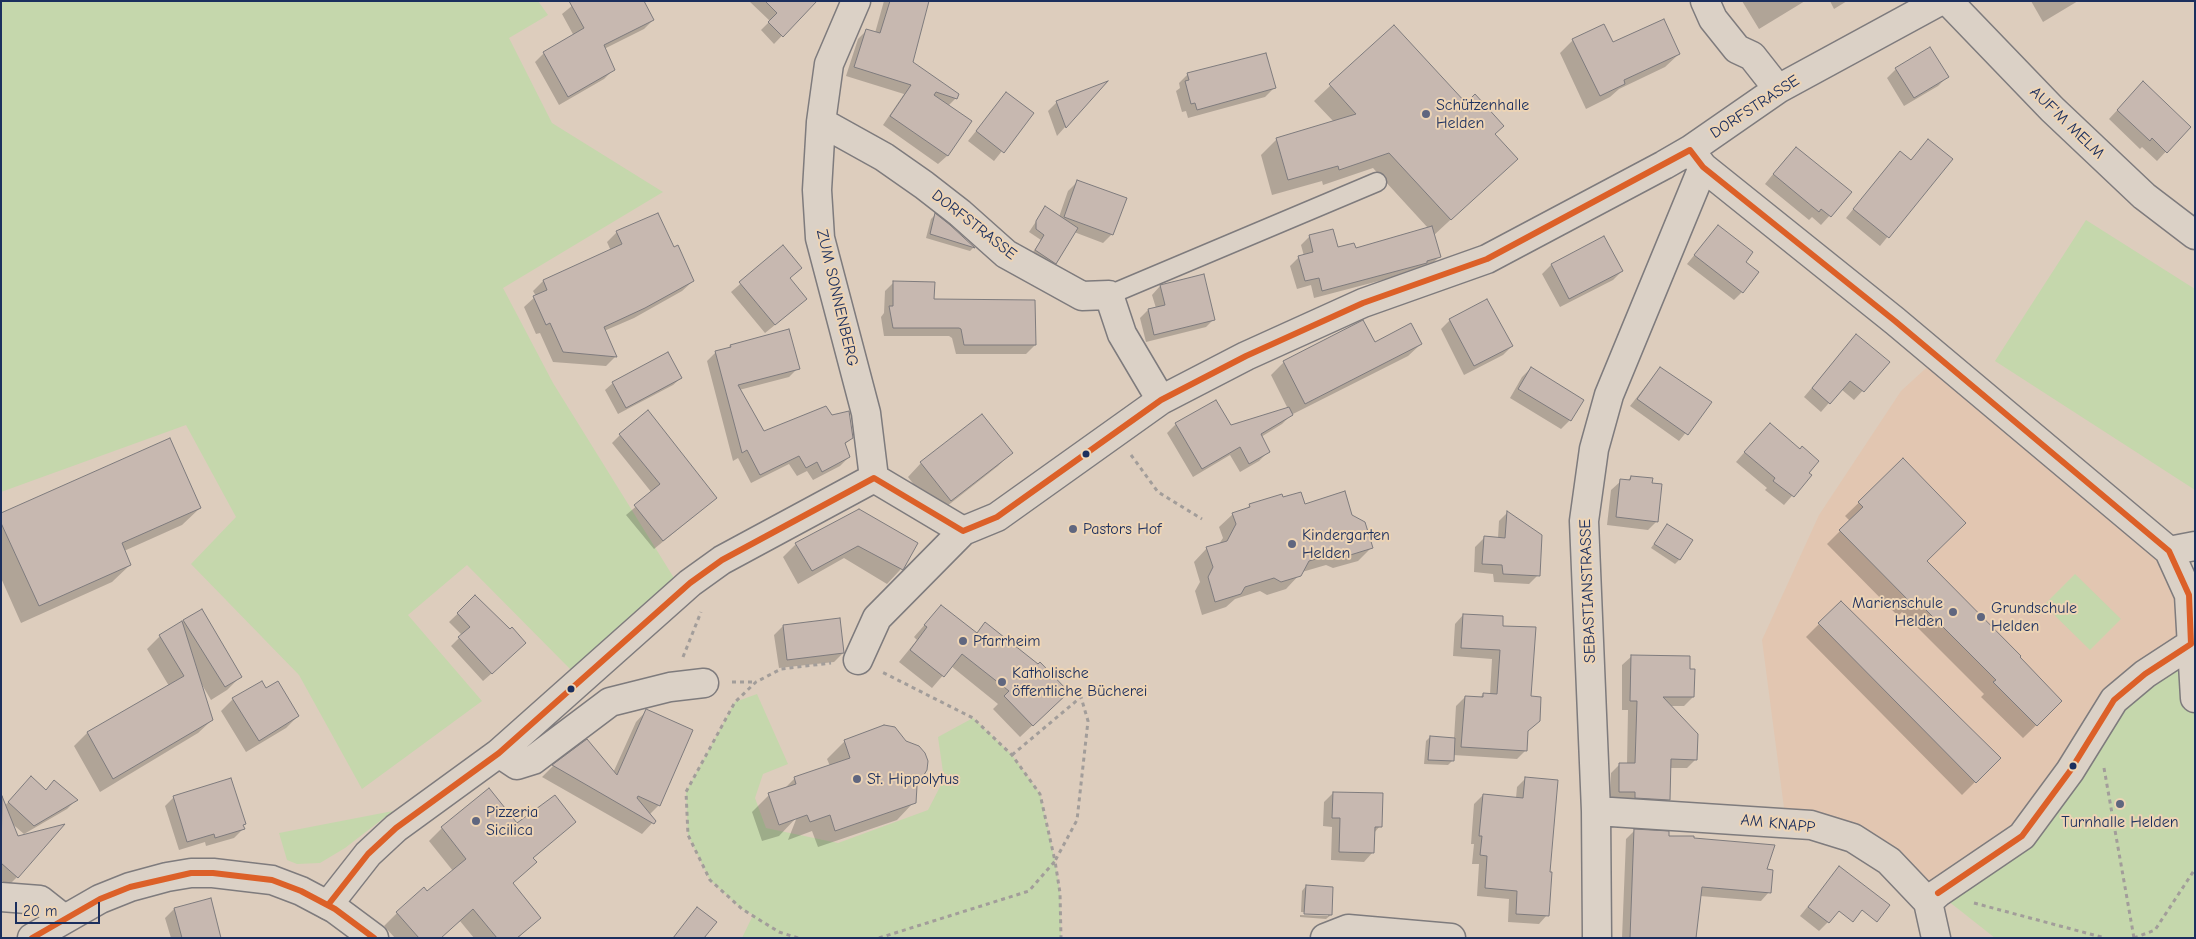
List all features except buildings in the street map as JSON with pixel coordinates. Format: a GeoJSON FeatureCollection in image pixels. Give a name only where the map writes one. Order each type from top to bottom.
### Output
{"type":"FeatureCollection","features":[{"type":"Feature","properties":{"kind":"street","name":"ZUM SONNENBERG"},"geometry":{"type":"LineString","coordinates":[[856,1],[829,64],[817,190],[820,238],[866,413],[874,478]]}},
{"type":"Feature","properties":{"kind":"street"},"geometry":{"type":"LineString","coordinates":[[1705,1],[1713,19],[1737,49],[1752,56],[1778,89]]}},
{"type":"Feature","properties":{"kind":"street","name":"DORFSTRASSE"},"geometry":{"type":"LineString","coordinates":[[962,530],[997,517],[1161,400],[1246,356],[1363,303],[1487,259],[1697,159],[1778,89],[1940,1]]}},
{"type":"Feature","properties":{"kind":"street","name":"AUF'M MELM"},"geometry":{"type":"LineString","coordinates":[[1948,1],[2066,122],[2144,196],[2195,235]]}},
{"type":"Feature","properties":{"kind":"street","name":"DORFSTRASSE"},"geometry":{"type":"LineString","coordinates":[[822,122],[884,157],[924,185],[960,213],[1006,254],[1082,296],[1109,296]]}},
{"type":"Feature","properties":{"kind":"street"},"geometry":{"type":"LineString","coordinates":[[1697,159],[1895,322],[2182,548],[2189,595],[2195,698]]}},
{"type":"Feature","properties":{"kind":"street","name":"SEBASTIANSTRASSE"},"geometry":{"type":"LineString","coordinates":[[1597,938],[1596,811],[1584,521],[1594,449],[1609,395],[1697,159]]}},
{"type":"Feature","properties":{"kind":"street"},"geometry":{"type":"LineString","coordinates":[[1109,296],[1122,334],[1161,400]]}},
{"type":"Feature","properties":{"kind":"street"},"geometry":{"type":"LineString","coordinates":[[328,905],[368,854],[396,828],[499,753],[690,582],[722,560],[874,478],[962,530],[877,618],[858,660]]}},
{"type":"Feature","properties":{"kind":"street"},"geometry":{"type":"LineString","coordinates":[[1936,938],[1933,898],[2022,836],[2070,771],[2114,700],[2145,674],[2191,644]]}},
{"type":"Feature","properties":{"kind":"street"},"geometry":{"type":"LineString","coordinates":[[499,753],[517,765],[533,760],[610,702],[670,687],[704,683]]}},
{"type":"Feature","properties":{"kind":"street","name":"AM KNAPP"},"geometry":{"type":"LineString","coordinates":[[1596,811],[1811,825],[1853,838],[1889,861],[1933,898]]}},
{"type":"Feature","properties":{"kind":"street"},"geometry":{"type":"LineString","coordinates":[[32,938],[100,899],[130,887],[191,873],[244,875],[272,880],[328,905],[374,938]]}},
{"type":"Feature","properties":{"kind":"street"},"geometry":{"type":"LineString","coordinates":[[1,897],[40,900],[64,919]]}},
{"type":"Feature","properties":{"kind":"street"},"geometry":{"type":"LineString","coordinates":[[1325,938],[1348,929],[1451,938]]}},
{"type":"Feature","properties":{"kind":"lane"},"geometry":{"type":"LineString","coordinates":[[1109,296],[1377,182]]}},
{"type":"Feature","properties":{"kind":"path"},"geometry":{"type":"LineString","coordinates":[[1104,442],[1126,450],[1158,492],[1202,519]]}},
{"type":"Feature","properties":{"kind":"path"},"geometry":{"type":"LineString","coordinates":[[670,687],[702,610]]}},
{"type":"Feature","properties":{"kind":"path"},"geometry":{"type":"LineString","coordinates":[[798,938],[779,932],[742,909],[710,880],[688,835],[686,792],[736,702],[756,682],[781,669],[858,660],[973,718],[1012,755],[1040,794],[1060,893],[1061,938]]}},
{"type":"Feature","properties":{"kind":"path"},"geometry":{"type":"LineString","coordinates":[[879,938],[1029,891],[1055,861],[1078,820],[1088,721],[1081,697],[1012,755]]}},
{"type":"Feature","properties":{"kind":"path"},"geometry":{"type":"LineString","coordinates":[[2098,728],[2133,938],[2155,930],[2195,869]]}},
{"type":"Feature","properties":{"kind":"path"},"geometry":{"type":"LineString","coordinates":[[1933,898],[2105,938]]}},
{"type":"Feature","properties":{"kind":"shaded area","name":"Grundschule Helden"},"geometry":{"type":"Polygon","coordinates":[[[1937,358],[2169,551],[2191,644],[2022,836],[1928,902],[1889,861],[1786,823],[1762,640],[1819,515],[1901,391],[1937,358]]]}},
{"type":"Feature","properties":{"kind":"green space"},"geometry":{"type":"Polygon","coordinates":[[[1,1],[538,1],[548,15],[509,38],[552,123],[663,192],[503,288],[553,383],[674,578],[572,671],[467,565],[408,615],[482,701],[362,789],[299,675],[191,564],[236,517],[186,425],[1,492],[1,1]]]}},
{"type":"Feature","properties":{"kind":"green space"},"geometry":{"type":"Polygon","coordinates":[[[2086,220],[2195,289],[2195,490],[1995,361],[2086,220]]]}},
{"type":"Feature","properties":{"kind":"green space"},"geometry":{"type":"Polygon","coordinates":[[[2075,574],[2121,619],[2090,650],[2044,605],[2075,574]]]}},
{"type":"Feature","properties":{"kind":"green space","name":"Turnhalle Helden"},"geometry":{"type":"Polygon","coordinates":[[[2191,644],[2195,698],[2195,938],[1995,938],[1938,893],[2022,836],[2114,700],[2191,644]]]}},
{"type":"Feature","properties":{"kind":"green space"},"geometry":{"type":"Polygon","coordinates":[[[757,694],[788,764],[763,774],[755,798],[766,828],[838,843],[928,810],[944,779],[938,737],[973,718],[1012,755],[1040,794],[1060,893],[1061,938],[742,938],[753,915],[742,909],[710,880],[688,835],[686,792],[735,702],[757,694]]]}},
{"type":"Feature","properties":{"kind":"green space"},"geometry":{"type":"Polygon","coordinates":[[[393,811],[345,848],[320,863],[297,864],[287,860],[279,833],[393,811]]]}},
{"type":"Feature","properties":{"kind":"transit line"},"geometry":{"type":"LineString","coordinates":[[328,905],[368,854],[396,828],[499,753],[690,583],[722,560],[874,478],[963,531],[997,517],[1161,400],[1246,356],[1363,303],[1487,259],[1690,150],[1703,167],[1895,321],[2169,551],[2189,595],[2191,644],[2145,674],[2114,700],[2070,771],[2022,836],[1938,893]]}},
{"type":"Feature","properties":{"kind":"transit line"},"geometry":{"type":"LineString","coordinates":[[32,938],[100,899],[130,887],[191,873],[213,873],[272,880],[301,891],[335,909],[374,938]]}},
{"type":"Feature","properties":{"kind":"place","name":"Schützenhalle Helden"},"geometry":{"type":"Point","coordinates":[1426,114]}},
{"type":"Feature","properties":{"kind":"place","name":"Pastors Hof"},"geometry":{"type":"Point","coordinates":[1073,529]}},
{"type":"Feature","properties":{"kind":"place","name":"Kindergarten Helden"},"geometry":{"type":"Point","coordinates":[1292,544]}},
{"type":"Feature","properties":{"kind":"place","name":"Marienschule Helden"},"geometry":{"type":"Point","coordinates":[1953,612]}},
{"type":"Feature","properties":{"kind":"place","name":"Grundschule Helden"},"geometry":{"type":"Point","coordinates":[1981,617]}},
{"type":"Feature","properties":{"kind":"place","name":"Pfarrheim"},"geometry":{"type":"Point","coordinates":[963,641]}},
{"type":"Feature","properties":{"kind":"place","name":"Katholische öffentliche Bücherei"},"geometry":{"type":"Point","coordinates":[1002,682]}},
{"type":"Feature","properties":{"kind":"place","name":"St. Hippolytus"},"geometry":{"type":"Point","coordinates":[857,779]}},
{"type":"Feature","properties":{"kind":"place","name":"Turnhalle Helden"},"geometry":{"type":"Point","coordinates":[2120,804]}},
{"type":"Feature","properties":{"kind":"place","name":"Pizzeria Sicilica"},"geometry":{"type":"Point","coordinates":[476,821]}}]}
